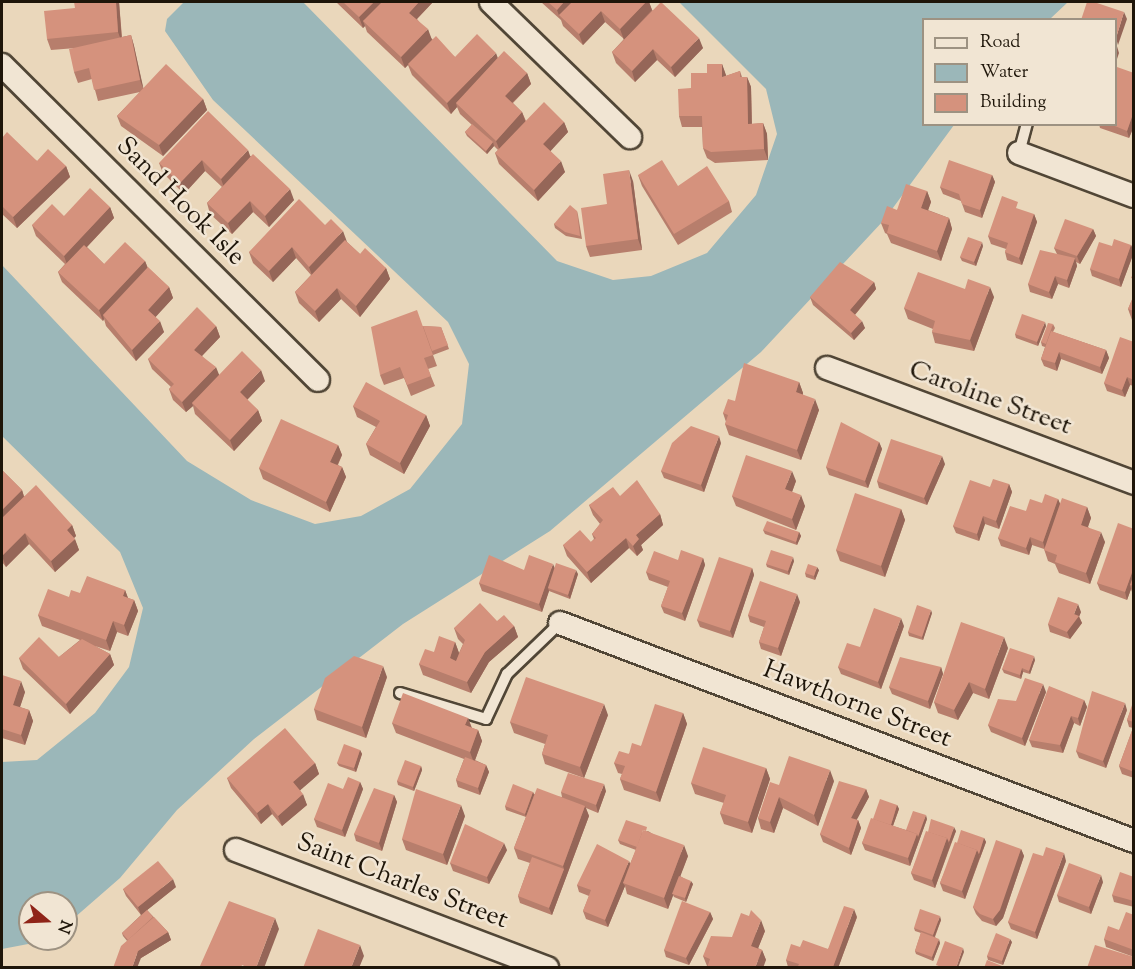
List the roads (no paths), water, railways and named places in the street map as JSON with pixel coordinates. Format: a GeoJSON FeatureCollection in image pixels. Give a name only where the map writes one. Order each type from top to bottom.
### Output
{"type":"FeatureCollection","features":[{"type":"Feature","properties":{"kind":"street"},"geometry":{"type":"LineString","coordinates":[[491,2],[630,137]]}},
{"type":"Feature","properties":{"kind":"street","name":"Sand Hook Isle"},"geometry":{"type":"LineString","coordinates":[[2,65],[318,380]]}},
{"type":"Feature","properties":{"kind":"street"},"geometry":{"type":"LineString","coordinates":[[1019,153],[1134,196]]}},
{"type":"Feature","properties":{"kind":"street","name":"Caroline Street"},"geometry":{"type":"LineString","coordinates":[[827,368],[1134,483]]}},
{"type":"Feature","properties":{"kind":"street","name":"Hawthorne Street"},"geometry":{"type":"LineString","coordinates":[[560,623],[1134,841]]}},
{"type":"Feature","properties":{"kind":"street","name":"Saint Charles Street"},"geometry":{"type":"LineString","coordinates":[[236,850],[547,968]]}},
{"type":"Feature","properties":{"kind":"lane"},"geometry":{"type":"LineString","coordinates":[[1019,153],[1026,126]]}},
{"type":"Feature","properties":{"kind":"lane"},"geometry":{"type":"LineString","coordinates":[[400,693],[486,719],[507,674],[560,623]]}},
{"type":"Feature","properties":{"kind":"water"},"geometry":{"type":"Polygon","coordinates":[[[184,2],[303,2],[557,261],[613,280],[651,276],[707,253],[756,195],[777,134],[766,89],[679,2],[1068,2],[1051,18],[922,18],[922,126],[953,126],[884,220],[761,352],[550,531],[403,624],[254,739],[177,810],[120,878],[78,915],[78,891],[18,891],[18,946],[2,949],[2,762],[37,760],[95,713],[129,667],[143,608],[120,552],[2,436],[2,265],[187,461],[251,500],[315,524],[361,516],[410,489],[462,424],[469,364],[448,322],[213,100],[165,31],[167,19],[184,2]]]}}]}
